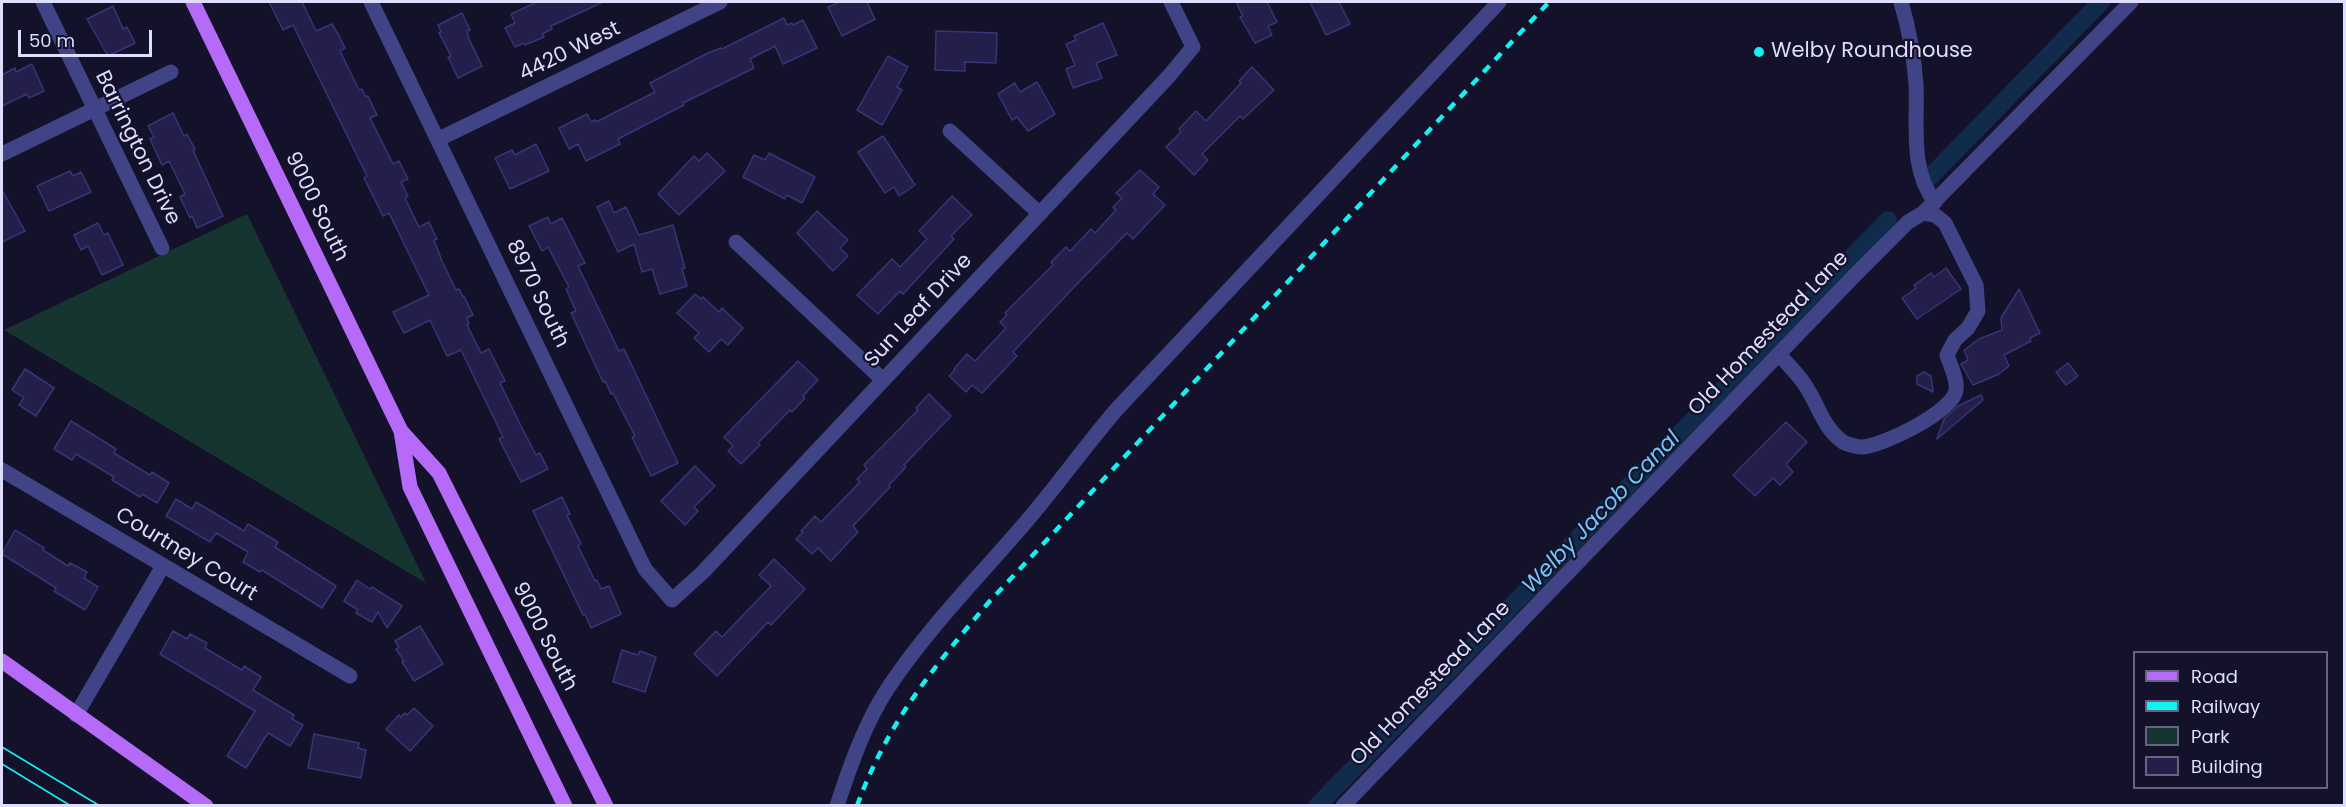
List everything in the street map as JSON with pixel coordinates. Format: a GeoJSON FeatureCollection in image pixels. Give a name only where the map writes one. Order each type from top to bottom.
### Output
{"type":"FeatureCollection","features":[{"type":"Feature","properties":{"kind":"main road","name":"9000 South"},"geometry":{"type":"LineString","coordinates":[[193,2],[401,431],[439,473],[606,806]]}},
{"type":"Feature","properties":{"kind":"main road","name":"9000 South"},"geometry":{"type":"LineString","coordinates":[[401,431],[410,487],[565,806]]}},
{"type":"Feature","properties":{"kind":"main road"},"geometry":{"type":"LineString","coordinates":[[2,661],[206,806]]}},
{"type":"Feature","properties":{"kind":"street","name":"Barrington Drive"},"geometry":{"type":"LineString","coordinates":[[43,2],[162,248]]}},
{"type":"Feature","properties":{"kind":"street","name":"8970 South"},"geometry":{"type":"LineString","coordinates":[[371,2],[645,569],[672,600]]}},
{"type":"Feature","properties":{"kind":"street","name":"4420 West"},"geometry":{"type":"LineString","coordinates":[[439,140],[720,2]]}},
{"type":"Feature","properties":{"kind":"street","name":"Sun Leaf Drive"},"geometry":{"type":"LineString","coordinates":[[672,600],[703,572],[1169,76],[1193,47],[1171,2]]}},
{"type":"Feature","properties":{"kind":"street"},"geometry":{"type":"LineString","coordinates":[[837,806],[873,715],[887,690],[914,652],[1032,514],[1117,409],[1499,2]]}},
{"type":"Feature","properties":{"kind":"street"},"geometry":{"type":"LineString","coordinates":[[1901,2],[1912,48],[1919,167],[1927,190],[1935,202]]}},
{"type":"Feature","properties":{"kind":"street","name":"Old Homestead Lane"},"geometry":{"type":"LineString","coordinates":[[1343,806],[1854,276],[1908,222],[1935,202],[2131,2]]}},
{"type":"Feature","properties":{"kind":"street"},"geometry":{"type":"LineString","coordinates":[[2,154],[171,72]]}},
{"type":"Feature","properties":{"kind":"street"},"geometry":{"type":"LineString","coordinates":[[950,131],[1040,214]]}},
{"type":"Feature","properties":{"kind":"street"},"geometry":{"type":"LineString","coordinates":[[1779,354],[1805,385],[1829,428],[1845,443],[1860,447],[1877,443],[1906,431],[1947,406],[1957,389],[1947,355],[1955,340],[1968,328],[1978,311],[1976,285],[1945,223],[1935,215],[1923,213]]}},
{"type":"Feature","properties":{"kind":"street"},"geometry":{"type":"LineString","coordinates":[[736,242],[884,380]]}},
{"type":"Feature","properties":{"kind":"street","name":"Courtney Court"},"geometry":{"type":"LineString","coordinates":[[2,470],[350,676]]}},
{"type":"Feature","properties":{"kind":"street"},"geometry":{"type":"LineString","coordinates":[[76,715],[163,566]]}},
{"type":"Feature","properties":{"kind":"green space"},"geometry":{"type":"Polygon","coordinates":[[[247,214],[426,583],[4,330],[247,214]]]}},
{"type":"Feature","properties":{"kind":"building"},"geometry":{"type":"Polygon","coordinates":[[[269,2],[302,2],[316,31],[332,24],[338,34],[345,48],[340,51],[359,90],[362,89],[366,97],[368,96],[377,115],[370,118],[393,164],[399,161],[408,179],[401,182],[408,196],[405,198],[419,227],[429,222],[437,239],[434,240],[442,261],[456,290],[459,289],[464,296],[473,315],[467,318],[469,324],[467,325],[481,353],[489,349],[505,381],[500,383],[522,428],[536,455],[540,453],[548,469],[521,482],[499,439],[503,437],[461,350],[447,356],[430,320],[404,333],[393,312],[429,295],[389,213],[383,216],[364,178],[367,176],[293,25],[283,30],[269,2]]]}},
{"type":"Feature","properties":{"kind":"building"},"geometry":{"type":"Polygon","coordinates":[[[537,2],[603,2],[551,26],[552,29],[542,34],[544,37],[515,47],[505,28],[515,23],[511,14],[537,2]]]}},
{"type":"Feature","properties":{"kind":"building"},"geometry":{"type":"Polygon","coordinates":[[[840,2],[867,2],[875,19],[842,36],[828,7],[840,2]]]}},
{"type":"Feature","properties":{"kind":"building"},"geometry":{"type":"Polygon","coordinates":[[[1236,2],[1267,2],[1277,22],[1268,26],[1272,35],[1255,43],[1240,17],[1243,16],[1236,2]]]}},
{"type":"Feature","properties":{"kind":"building"},"geometry":{"type":"Polygon","coordinates":[[[1310,2],[1339,2],[1350,24],[1326,35],[1310,2]]]}},
{"type":"Feature","properties":{"kind":"building"},"geometry":{"type":"Polygon","coordinates":[[[113,6],[123,29],[127,27],[135,43],[108,56],[87,19],[113,6]]]}},
{"type":"Feature","properties":{"kind":"building"},"geometry":{"type":"Polygon","coordinates":[[[462,13],[470,30],[467,31],[469,39],[482,66],[458,78],[448,57],[451,56],[439,33],[441,32],[438,25],[462,13]]]}},
{"type":"Feature","properties":{"kind":"building"},"geometry":{"type":"Polygon","coordinates":[[[784,18],[787,25],[803,20],[817,48],[783,64],[775,46],[750,59],[754,68],[683,103],[684,105],[618,139],[620,144],[586,161],[578,144],[569,149],[559,128],[587,114],[591,122],[595,120],[596,122],[655,92],[650,83],[784,18]]]}},
{"type":"Feature","properties":{"kind":"building"},"geometry":{"type":"Polygon","coordinates":[[[1103,23],[1117,55],[1096,63],[1102,78],[1073,88],[1066,69],[1075,65],[1066,44],[1076,40],[1074,36],[1103,23]]]}},
{"type":"Feature","properties":{"kind":"building"},"geometry":{"type":"Polygon","coordinates":[[[936,31],[997,33],[996,63],[965,62],[965,71],[935,70],[936,31]]]}},
{"type":"Feature","properties":{"kind":"building"},"geometry":{"type":"Polygon","coordinates":[[[888,56],[908,67],[897,87],[902,90],[882,125],[857,110],[888,56]]]}},
{"type":"Feature","properties":{"kind":"building"},"geometry":{"type":"Polygon","coordinates":[[[32,64],[44,91],[29,98],[27,94],[2,106],[2,75],[15,68],[16,72],[32,64]]]}},
{"type":"Feature","properties":{"kind":"building"},"geometry":{"type":"Polygon","coordinates":[[[1252,67],[1274,90],[1243,119],[1240,116],[1202,154],[1208,160],[1194,175],[1166,147],[1181,132],[1179,129],[1196,111],[1206,121],[1241,83],[1239,81],[1252,67]]]}},
{"type":"Feature","properties":{"kind":"building"},"geometry":{"type":"Polygon","coordinates":[[[1037,82],[1055,114],[1028,131],[1017,117],[1012,120],[998,94],[1015,83],[1020,92],[1037,82]]]}},
{"type":"Feature","properties":{"kind":"building"},"geometry":{"type":"Polygon","coordinates":[[[173,113],[184,136],[187,134],[195,149],[193,150],[223,216],[197,228],[180,197],[185,194],[169,161],[162,165],[150,139],[154,137],[148,126],[173,113]]]}},
{"type":"Feature","properties":{"kind":"building"},"geometry":{"type":"Polygon","coordinates":[[[883,136],[915,185],[899,196],[894,187],[885,193],[858,152],[883,136]]]}},
{"type":"Feature","properties":{"kind":"building"},"geometry":{"type":"Polygon","coordinates":[[[536,144],[549,171],[510,189],[495,158],[512,150],[515,155],[536,144]]]}},
{"type":"Feature","properties":{"kind":"building"},"geometry":{"type":"Polygon","coordinates":[[[707,153],[725,171],[679,215],[658,194],[694,156],[699,161],[707,153]]]}},
{"type":"Feature","properties":{"kind":"building"},"geometry":{"type":"Polygon","coordinates":[[[769,153],[815,177],[802,203],[787,195],[785,199],[743,177],[754,155],[765,160],[769,153]]]}},
{"type":"Feature","properties":{"kind":"building"},"geometry":{"type":"Polygon","coordinates":[[[1140,170],[1159,187],[1153,194],[1165,205],[1133,239],[1127,233],[1075,286],[1013,352],[1017,356],[982,393],[972,385],[966,392],[949,376],[954,369],[967,354],[975,361],[1006,328],[1000,322],[1007,315],[1005,313],[1053,265],[1051,262],[1066,247],[1070,251],[1091,229],[1095,233],[1116,210],[1113,207],[1122,198],[1116,193],[1140,170]]]}},
{"type":"Feature","properties":{"kind":"building"},"geometry":{"type":"Polygon","coordinates":[[[70,171],[73,176],[81,172],[91,192],[49,211],[37,186],[70,171]]]}},
{"type":"Feature","properties":{"kind":"building"},"geometry":{"type":"Polygon","coordinates":[[[2,190],[25,231],[2,242],[2,190]]]}},
{"type":"Feature","properties":{"kind":"building"},"geometry":{"type":"Polygon","coordinates":[[[952,196],[972,215],[951,236],[954,239],[903,294],[900,291],[878,314],[857,295],[892,259],[900,267],[927,239],[919,231],[952,196]]]}},
{"type":"Feature","properties":{"kind":"building"},"geometry":{"type":"Polygon","coordinates":[[[609,201],[614,213],[626,207],[639,235],[673,225],[685,268],[682,269],[687,286],[660,294],[652,269],[642,272],[634,244],[618,252],[597,207],[609,201]]]}},
{"type":"Feature","properties":{"kind":"building"},"geometry":{"type":"Polygon","coordinates":[[[817,211],[848,240],[840,248],[848,256],[833,271],[797,233],[817,211]]]}},
{"type":"Feature","properties":{"kind":"building"},"geometry":{"type":"Polygon","coordinates":[[[548,217],[551,224],[562,218],[585,263],[578,266],[619,351],[624,349],[678,463],[651,476],[632,437],[635,436],[613,393],[611,394],[605,381],[603,382],[571,313],[576,311],[566,289],[569,287],[548,247],[542,251],[529,226],[548,217]]]}},
{"type":"Feature","properties":{"kind":"building"},"geometry":{"type":"Polygon","coordinates":[[[98,223],[104,235],[108,233],[123,265],[102,275],[88,246],[81,250],[74,235],[98,223]]]}},
{"type":"Feature","properties":{"kind":"building"},"geometry":{"type":"Polygon","coordinates":[[[1946,268],[1961,289],[1917,319],[1902,298],[1916,288],[1914,285],[1931,273],[1934,277],[1946,268]]]}},
{"type":"Feature","properties":{"kind":"building"},"geometry":{"type":"Polygon","coordinates":[[[2019,289],[2040,333],[2030,338],[2031,341],[2004,355],[2009,366],[1999,374],[1973,385],[1961,364],[1968,360],[1964,350],[1979,339],[2002,330],[2001,318],[2019,289]]]}},
{"type":"Feature","properties":{"kind":"building"},"geometry":{"type":"Polygon","coordinates":[[[695,294],[701,299],[703,297],[719,312],[722,308],[743,328],[728,345],[721,339],[709,352],[694,338],[699,333],[677,313],[695,294]]]}},
{"type":"Feature","properties":{"kind":"building"},"geometry":{"type":"Polygon","coordinates":[[[798,361],[818,380],[803,396],[805,398],[758,443],[760,445],[741,464],[728,451],[733,446],[724,437],[798,361]]]}},
{"type":"Feature","properties":{"kind":"building"},"geometry":{"type":"Polygon","coordinates":[[[2068,363],[2078,376],[2066,385],[2056,372],[2068,363]]]}},
{"type":"Feature","properties":{"kind":"building"},"geometry":{"type":"Polygon","coordinates":[[[25,369],[54,388],[36,416],[19,405],[24,398],[12,390],[25,369]]]}},
{"type":"Feature","properties":{"kind":"building"},"geometry":{"type":"Polygon","coordinates":[[[1924,372],[1931,376],[1933,392],[1917,384],[1917,376],[1924,372]]]}},
{"type":"Feature","properties":{"kind":"building"},"geometry":{"type":"Polygon","coordinates":[[[929,394],[951,416],[904,465],[906,467],[889,485],[890,487],[853,526],[858,532],[831,561],[818,548],[812,554],[796,539],[803,532],[801,531],[815,516],[821,522],[860,482],[857,479],[867,469],[864,465],[918,410],[916,408],[929,394]]]}},
{"type":"Feature","properties":{"kind":"building"},"geometry":{"type":"Polygon","coordinates":[[[1981,395],[1983,400],[1937,439],[1944,419],[1958,406],[1981,395]]]}},
{"type":"Feature","properties":{"kind":"building"},"geometry":{"type":"Polygon","coordinates":[[[71,421],[116,449],[114,453],[150,475],[152,472],[169,483],[157,503],[142,494],[140,497],[112,480],[114,477],[76,454],[72,460],[54,449],[71,421]]]}},
{"type":"Feature","properties":{"kind":"building"},"geometry":{"type":"Polygon","coordinates":[[[1786,422],[1807,442],[1786,464],[1793,472],[1780,485],[1773,478],[1755,496],[1733,475],[1786,422]]]}},
{"type":"Feature","properties":{"kind":"building"},"geometry":{"type":"Polygon","coordinates":[[[695,466],[715,486],[694,507],[698,511],[685,525],[661,501],[695,466]]]}},
{"type":"Feature","properties":{"kind":"building"},"geometry":{"type":"Polygon","coordinates":[[[562,497],[570,514],[567,515],[581,544],[578,546],[595,581],[597,580],[601,589],[609,586],[621,614],[591,628],[533,511],[562,497]]]}},
{"type":"Feature","properties":{"kind":"building"},"geometry":{"type":"Polygon","coordinates":[[[176,499],[192,509],[196,502],[244,531],[248,524],[278,542],[275,547],[336,586],[322,608],[262,570],[260,572],[243,562],[248,552],[216,533],[210,542],[166,516],[176,499]]]}},
{"type":"Feature","properties":{"kind":"building"},"geometry":{"type":"Polygon","coordinates":[[[15,530],[68,566],[70,563],[87,572],[84,578],[98,587],[85,610],[54,591],[56,588],[2,554],[15,530]]]}},
{"type":"Feature","properties":{"kind":"building"},"geometry":{"type":"Polygon","coordinates":[[[774,559],[805,589],[771,625],[768,622],[717,676],[694,654],[716,631],[722,637],[771,586],[759,575],[774,559]]]}},
{"type":"Feature","properties":{"kind":"building"},"geometry":{"type":"Polygon","coordinates":[[[357,580],[402,606],[387,628],[378,612],[372,622],[356,613],[358,610],[344,601],[357,580]]]}},
{"type":"Feature","properties":{"kind":"building"},"geometry":{"type":"Polygon","coordinates":[[[420,626],[443,664],[414,681],[402,662],[404,661],[396,649],[399,647],[395,641],[420,626]]]}},
{"type":"Feature","properties":{"kind":"building"},"geometry":{"type":"Polygon","coordinates":[[[173,631],[187,639],[190,634],[207,643],[205,648],[242,670],[244,666],[261,677],[253,690],[294,715],[292,719],[303,725],[290,746],[268,733],[246,768],[227,756],[255,711],[160,654],[173,631]]]}},
{"type":"Feature","properties":{"kind":"building"},"geometry":{"type":"Polygon","coordinates":[[[622,650],[638,655],[640,651],[656,657],[645,692],[613,682],[622,650]]]}},
{"type":"Feature","properties":{"kind":"building"},"geometry":{"type":"Polygon","coordinates":[[[414,708],[433,726],[410,751],[386,729],[399,715],[401,717],[405,713],[407,715],[414,708]]]}},
{"type":"Feature","properties":{"kind":"building"},"geometry":{"type":"Polygon","coordinates":[[[314,734],[359,743],[358,748],[366,750],[361,778],[308,768],[314,734]]]}},
{"type":"Feature","properties":{"kind":"waterway","name":"Welby Jacob Canal"},"geometry":{"type":"LineString","coordinates":[[1930,177],[2101,2]]}},
{"type":"Feature","properties":{"kind":"waterway","name":"Welby Jacob Canal"},"geometry":{"type":"LineString","coordinates":[[1317,806],[1888,220]]}},
{"type":"Feature","properties":{"kind":"tram line"},"geometry":{"type":"LineString","coordinates":[[2,747],[100,806]]}},
{"type":"Feature","properties":{"kind":"tram line"},"geometry":{"type":"LineString","coordinates":[[2,764],[71,806]]}},
{"type":"Feature","properties":{"kind":"railway"},"geometry":{"type":"LineString","coordinates":[[857,806],[882,748],[897,722],[949,650],[989,602],[1549,2]]}},
{"type":"Feature","properties":{"kind":"place","name":"Welby Roundhouse"},"geometry":{"type":"Point","coordinates":[1759,52]}}]}
